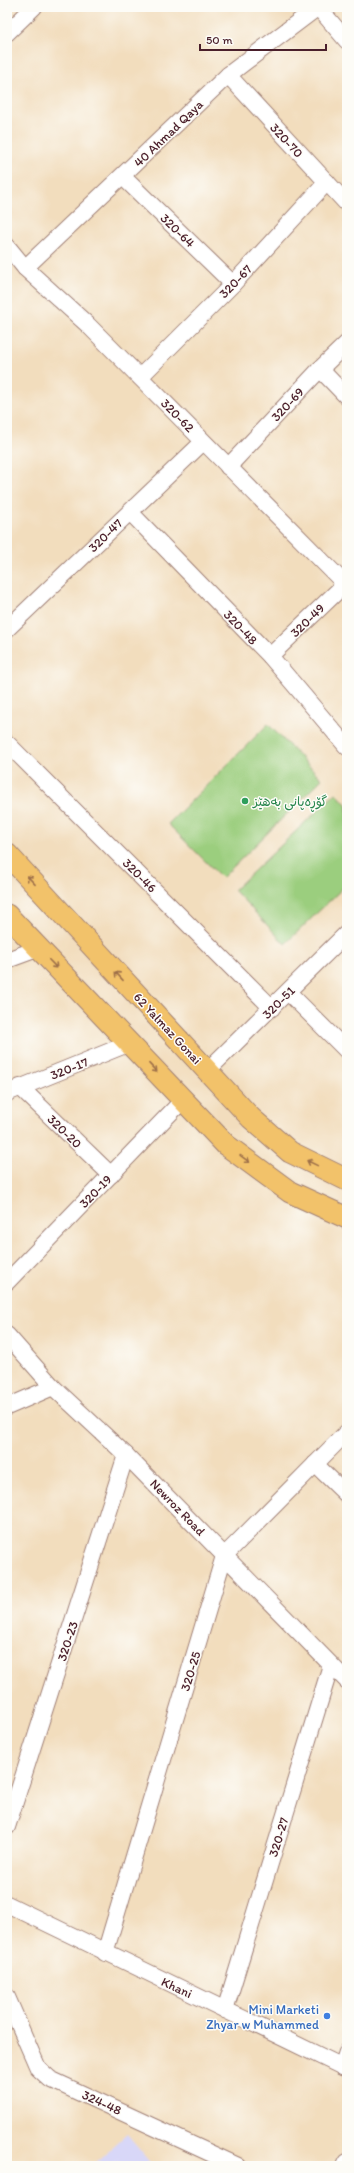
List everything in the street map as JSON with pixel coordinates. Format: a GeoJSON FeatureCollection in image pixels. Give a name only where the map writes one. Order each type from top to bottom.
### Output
{"type":"FeatureCollection","features":[{"type":"Feature","properties":{"kind":"main road","name":"62 Yalmaz Gonai"},"geometry":{"type":"LineString","coordinates":[[7,854],[250,1118],[290,1152],[347,1180]]}},
{"type":"Feature","properties":{"kind":"main road"},"geometry":{"type":"LineString","coordinates":[[7,915],[37,949],[226,1145],[290,1192],[347,1218]]}},
{"type":"Feature","properties":{"kind":"street"},"geometry":{"type":"LineString","coordinates":[[7,33],[34,7]]}},
{"type":"Feature","properties":{"kind":"street"},"geometry":{"type":"LineString","coordinates":[[318,7],[347,41]]}},
{"type":"Feature","properties":{"kind":"street","name":"40 Ahmad Qaya"},"geometry":{"type":"LineString","coordinates":[[25,268],[123,177],[228,75],[318,7]]}},
{"type":"Feature","properties":{"kind":"street","name":"320-70"},"geometry":{"type":"LineString","coordinates":[[228,75],[347,204]]}},
{"type":"Feature","properties":{"kind":"street","name":"320-64"},"geometry":{"type":"LineString","coordinates":[[123,177],[233,284]]}},
{"type":"Feature","properties":{"kind":"street","name":"320-67"},"geometry":{"type":"LineString","coordinates":[[140,377],[233,284],[326,182]]}},
{"type":"Feature","properties":{"kind":"street","name":"320-62"},"geometry":{"type":"LineString","coordinates":[[7,246],[25,268],[88,325],[346,585]]}},
{"type":"Feature","properties":{"kind":"street","name":"320-69"},"geometry":{"type":"LineString","coordinates":[[228,467],[347,342]]}},
{"type":"Feature","properties":{"kind":"street"},"geometry":{"type":"LineString","coordinates":[[320,369],[347,397]]}},
{"type":"Feature","properties":{"kind":"street","name":"320-47"},"geometry":{"type":"LineString","coordinates":[[7,629],[203,442]]}},
{"type":"Feature","properties":{"kind":"street","name":"320-48"},"geometry":{"type":"LineString","coordinates":[[130,512],[270,656],[347,747]]}},
{"type":"Feature","properties":{"kind":"street","name":"320-49"},"geometry":{"type":"LineString","coordinates":[[270,656],[346,585]]}},
{"type":"Feature","properties":{"kind":"street","name":"320-46"},"geometry":{"type":"LineString","coordinates":[[7,743],[272,1008]]}},
{"type":"Feature","properties":{"kind":"street","name":"320-51"},"geometry":{"type":"LineString","coordinates":[[207,1071],[347,932]]}},
{"type":"Feature","properties":{"kind":"street"},"geometry":{"type":"LineString","coordinates":[[7,960],[37,949]]}},
{"type":"Feature","properties":{"kind":"street"},"geometry":{"type":"LineString","coordinates":[[288,992],[347,1052]]}},
{"type":"Feature","properties":{"kind":"street","name":"320-17"},"geometry":{"type":"LineString","coordinates":[[14,1090],[130,1044]]}},
{"type":"Feature","properties":{"kind":"street","name":"320-20"},"geometry":{"type":"LineString","coordinates":[[14,1090],[111,1176]]}},
{"type":"Feature","properties":{"kind":"street","name":"320-19"},"geometry":{"type":"LineString","coordinates":[[7,1282],[183,1100]]}},
{"type":"Feature","properties":{"kind":"street","name":"Newroz Road"},"geometry":{"type":"LineString","coordinates":[[7,1335],[53,1387],[126,1455],[224,1556],[341,1672]]}},
{"type":"Feature","properties":{"kind":"street"},"geometry":{"type":"LineString","coordinates":[[7,1407],[53,1387]]}},
{"type":"Feature","properties":{"kind":"street","name":"320-25"},"geometry":{"type":"LineString","coordinates":[[105,1953],[224,1556],[347,1432]]}},
{"type":"Feature","properties":{"kind":"street","name":"320-23"},"geometry":{"type":"LineString","coordinates":[[7,1827],[126,1455]]}},
{"type":"Feature","properties":{"kind":"street"},"geometry":{"type":"LineString","coordinates":[[315,1464],[347,1495]]}},
{"type":"Feature","properties":{"kind":"street","name":"320-27"},"geometry":{"type":"LineString","coordinates":[[225,2010],[341,1672]]}},
{"type":"Feature","properties":{"kind":"street","name":"Khani"},"geometry":{"type":"LineString","coordinates":[[7,1904],[105,1953],[225,2010],[345,2063]]}},
{"type":"Feature","properties":{"kind":"street","name":"324-48"},"geometry":{"type":"LineString","coordinates":[[7,1997],[38,2068],[50,2079],[238,2166]]}},
{"type":"Feature","properties":{"kind":"street"},"geometry":{"type":"LineString","coordinates":[[345,2166],[347,2162]]}},
{"type":"Feature","properties":{"kind":"shaded area"},"geometry":{"type":"Polygon","coordinates":[[[127,2134],[154,2166],[91,2166],[127,2134]]]}},
{"type":"Feature","properties":{"kind":"green space","name":"گۆڕەپانی بەهێز"},"geometry":{"type":"Polygon","coordinates":[[[268,724],[322,779],[222,878],[168,824],[268,724]]]}},
{"type":"Feature","properties":{"kind":"green space"},"geometry":{"type":"Polygon","coordinates":[[[336,793],[347,805],[347,884],[285,944],[234,890],[336,793]]]}},
{"type":"Feature","properties":{"kind":"place","name":"گۆڕەپانی بەهێز"},"geometry":{"type":"Point","coordinates":[245,801]}},
{"type":"Feature","properties":{"kind":"place","name":"Mini Marketi Zhyar w Muhammed"},"geometry":{"type":"Point","coordinates":[327,2016]}}]}
